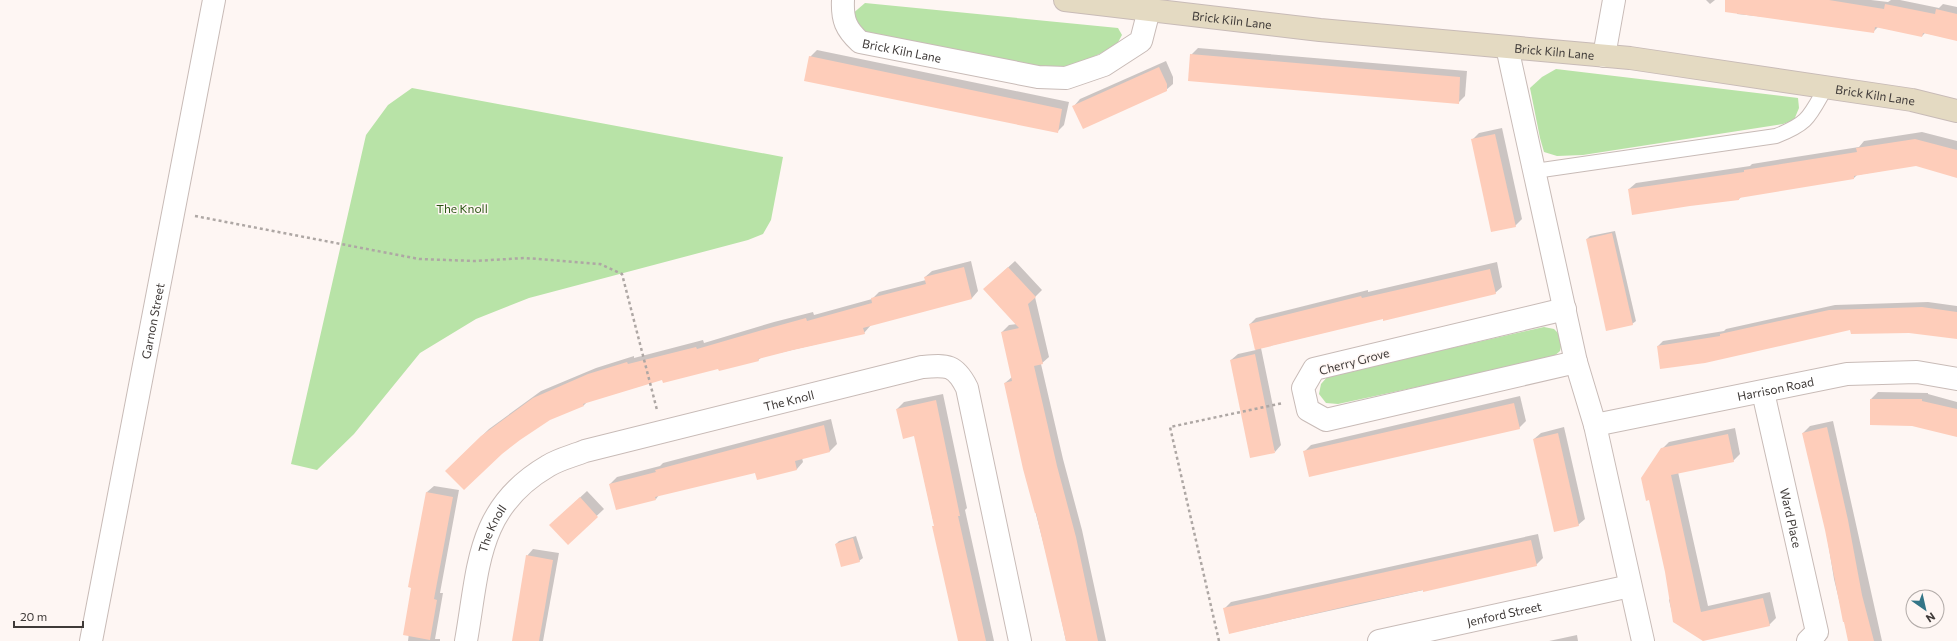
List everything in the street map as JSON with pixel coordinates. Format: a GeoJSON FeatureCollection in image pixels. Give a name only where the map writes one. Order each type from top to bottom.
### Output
{"type":"FeatureCollection","features":[{"type":"Feature","properties":{"kind":"street","name":"Garnon Street"},"geometry":{"type":"LineString","coordinates":[[91,641],[214,0]]}},
{"type":"Feature","properties":{"kind":"street","name":"Brick Kiln Lane"},"geometry":{"type":"LineString","coordinates":[[843,0],[842,8],[848,30],[860,42],[1038,77],[1066,78],[1104,65],[1141,41],[1149,10]]}},
{"type":"Feature","properties":{"kind":"street","name":"Brick Kiln Lane"},"geometry":{"type":"LineString","coordinates":[[1065,0],[1320,30],[1604,56],[1912,100],[1957,111]]}},
{"type":"Feature","properties":{"kind":"street"},"geometry":{"type":"LineString","coordinates":[[1604,56],[1614,0]]}},
{"type":"Feature","properties":{"kind":"street"},"geometry":{"type":"LineString","coordinates":[[1507,47],[1576,362],[1595,425],[1643,641]]}},
{"type":"Feature","properties":{"kind":"street","name":"Cherry Grove"},"geometry":{"type":"LineString","coordinates":[[1305,398],[1303,388],[1314,369],[1565,309]]}},
{"type":"Feature","properties":{"kind":"street"},"geometry":{"type":"LineString","coordinates":[[1305,398],[1308,410],[1326,420],[1576,362]]}},
{"type":"Feature","properties":{"kind":"street","name":"The Knoll"},"geometry":{"type":"LineString","coordinates":[[466,641],[483,543],[495,516],[515,490],[549,466],[585,450],[922,366],[944,365],[960,374],[967,388],[1020,641]]}},
{"type":"Feature","properties":{"kind":"street","name":"Harrison Road"},"geometry":{"type":"LineString","coordinates":[[1595,425],[1847,374],[1917,372],[1957,379]]}},
{"type":"Feature","properties":{"kind":"street","name":"Ward Place"},"geometry":{"type":"LineString","coordinates":[[1763,392],[1817,632],[1808,641]]}},
{"type":"Feature","properties":{"kind":"street","name":"Jenford Street"},"geometry":{"type":"LineString","coordinates":[[1379,641],[1630,586]]}},
{"type":"Feature","properties":{"kind":"lane"},"geometry":{"type":"LineString","coordinates":[[1535,171],[1776,136],[1796,128],[1809,117],[1826,87]]}},
{"type":"Feature","properties":{"kind":"path"},"geometry":{"type":"LineString","coordinates":[[173,212],[419,259],[475,261],[525,258],[600,264],[622,274],[662,432]]}},
{"type":"Feature","properties":{"kind":"path"},"geometry":{"type":"LineString","coordinates":[[1219,641],[1170,427],[1305,398]]}},
{"type":"Feature","properties":{"kind":"green space"},"geometry":{"type":"Polygon","coordinates":[[[865,3],[1118,28],[1122,35],[1116,46],[1074,66],[1040,69],[868,35],[859,28],[851,15],[865,3]]]}},
{"type":"Feature","properties":{"kind":"green space"},"geometry":{"type":"Polygon","coordinates":[[[1556,69],[1798,98],[1799,108],[1794,120],[1783,124],[1583,155],[1557,156],[1544,152],[1530,88],[1542,77],[1556,69]]]}},
{"type":"Feature","properties":{"kind":"green space","name":"The Knoll"},"geometry":{"type":"Polygon","coordinates":[[[412,88],[783,157],[771,220],[763,234],[748,240],[529,298],[476,319],[420,353],[354,434],[317,470],[291,464],[366,135],[388,105],[412,88]]]}},
{"type":"Feature","properties":{"kind":"green space"},"geometry":{"type":"Polygon","coordinates":[[[1544,327],[1554,329],[1563,338],[1560,351],[1552,358],[1338,404],[1326,403],[1319,394],[1321,384],[1328,376],[1544,327]]]}},
{"type":"Feature","properties":{"kind":"building"},"geometry":{"type":"Polygon","coordinates":[[[1725,0],[1829,0],[1884,9],[1885,4],[1935,14],[1936,9],[1957,14],[1957,41],[1923,33],[1922,37],[1875,27],[1874,33],[1725,12],[1725,0]]]}},
{"type":"Feature","properties":{"kind":"building"},"geometry":{"type":"Polygon","coordinates":[[[1190,54],[1460,77],[1459,104],[1188,81],[1190,54]]]}},
{"type":"Feature","properties":{"kind":"building"},"geometry":{"type":"Polygon","coordinates":[[[809,56],[1062,109],[1058,133],[804,81],[809,56]]]}},
{"type":"Feature","properties":{"kind":"building"},"geometry":{"type":"Polygon","coordinates":[[[1159,67],[1167,84],[1167,91],[1083,129],[1072,106],[1159,67]]]}},
{"type":"Feature","properties":{"kind":"building"},"geometry":{"type":"Polygon","coordinates":[[[1495,134],[1516,227],[1491,232],[1471,139],[1495,134]]]}},
{"type":"Feature","properties":{"kind":"building"},"geometry":{"type":"Polygon","coordinates":[[[1915,139],[1957,150],[1957,178],[1916,166],[1854,176],[1854,179],[1739,198],[1739,200],[1632,215],[1628,189],[1744,172],[1744,170],[1857,152],[1856,148],[1915,139]]]}},
{"type":"Feature","properties":{"kind":"building"},"geometry":{"type":"Polygon","coordinates":[[[1612,233],[1633,325],[1606,331],[1586,239],[1612,233]]]}},
{"type":"Feature","properties":{"kind":"building"},"geometry":{"type":"Polygon","coordinates":[[[964,267],[972,299],[863,328],[865,334],[793,350],[758,359],[759,361],[719,371],[718,369],[663,383],[662,380],[583,404],[584,406],[550,420],[520,440],[502,454],[464,490],[445,471],[481,436],[533,398],[588,374],[627,362],[628,364],[696,347],[697,349],[806,318],[807,321],[872,303],[871,298],[926,284],[924,277],[964,267]]]}},
{"type":"Feature","properties":{"kind":"building"},"geometry":{"type":"Polygon","coordinates":[[[1008,267],[1036,297],[1028,304],[1043,364],[1034,366],[1057,466],[1076,537],[1098,641],[1066,641],[1036,513],[1023,469],[1004,383],[1012,381],[1001,332],[1019,328],[983,289],[1008,267]]]}},
{"type":"Feature","properties":{"kind":"building"},"geometry":{"type":"Polygon","coordinates":[[[1490,269],[1496,294],[1383,321],[1383,319],[1255,350],[1249,324],[1361,296],[1362,298],[1490,269]]]}},
{"type":"Feature","properties":{"kind":"building"},"geometry":{"type":"Polygon","coordinates":[[[1922,307],[1957,312],[1957,339],[1909,333],[1851,334],[1850,330],[1705,363],[1660,369],[1657,346],[1720,336],[1720,334],[1829,310],[1922,307]]]}},
{"type":"Feature","properties":{"kind":"building"},"geometry":{"type":"Polygon","coordinates":[[[1255,354],[1275,453],[1250,458],[1230,360],[1255,354]]]}},
{"type":"Feature","properties":{"kind":"building"},"geometry":{"type":"Polygon","coordinates":[[[1870,399],[1922,399],[1922,401],[1957,409],[1957,437],[1912,426],[1870,425],[1870,399]]]}},
{"type":"Feature","properties":{"kind":"building"},"geometry":{"type":"Polygon","coordinates":[[[936,400],[960,516],[958,516],[986,641],[958,641],[932,526],[934,526],[914,436],[903,439],[896,409],[936,400]]]}},
{"type":"Feature","properties":{"kind":"building"},"geometry":{"type":"Polygon","coordinates":[[[1514,403],[1520,429],[1309,477],[1303,451],[1514,403]]]}},
{"type":"Feature","properties":{"kind":"building"},"geometry":{"type":"Polygon","coordinates":[[[824,425],[830,452],[795,461],[797,470],[757,480],[755,473],[655,497],[656,500],[616,510],[609,484],[656,472],[655,470],[824,425]]]}},
{"type":"Feature","properties":{"kind":"building"},"geometry":{"type":"Polygon","coordinates":[[[1827,427],[1848,520],[1862,595],[1874,641],[1848,641],[1843,622],[1825,530],[1802,433],[1827,427]]]}},
{"type":"Feature","properties":{"kind":"building"},"geometry":{"type":"Polygon","coordinates":[[[1558,433],[1579,526],[1554,532],[1533,439],[1558,433]]]}},
{"type":"Feature","properties":{"kind":"building"},"geometry":{"type":"Polygon","coordinates":[[[1728,434],[1734,462],[1671,475],[1701,612],[1763,598],[1770,626],[1703,641],[1673,622],[1665,572],[1649,500],[1646,501],[1641,478],[1661,448],[1728,434]]]}},
{"type":"Feature","properties":{"kind":"building"},"geometry":{"type":"Polygon","coordinates":[[[426,492],[453,497],[434,599],[437,600],[430,640],[403,635],[411,588],[408,587],[426,492]]]}},
{"type":"Feature","properties":{"kind":"building"},"geometry":{"type":"Polygon","coordinates":[[[580,497],[598,517],[568,545],[549,525],[580,497]]]}},
{"type":"Feature","properties":{"kind":"building"},"geometry":{"type":"Polygon","coordinates":[[[853,538],[860,562],[841,567],[835,544],[853,538]]]}},
{"type":"Feature","properties":{"kind":"building"},"geometry":{"type":"Polygon","coordinates":[[[1531,540],[1537,566],[1423,592],[1423,590],[1356,604],[1229,634],[1223,608],[1531,540]]]}},
{"type":"Feature","properties":{"kind":"building"},"geometry":{"type":"Polygon","coordinates":[[[526,555],[553,560],[539,641],[512,641],[526,555]]]}}]}
